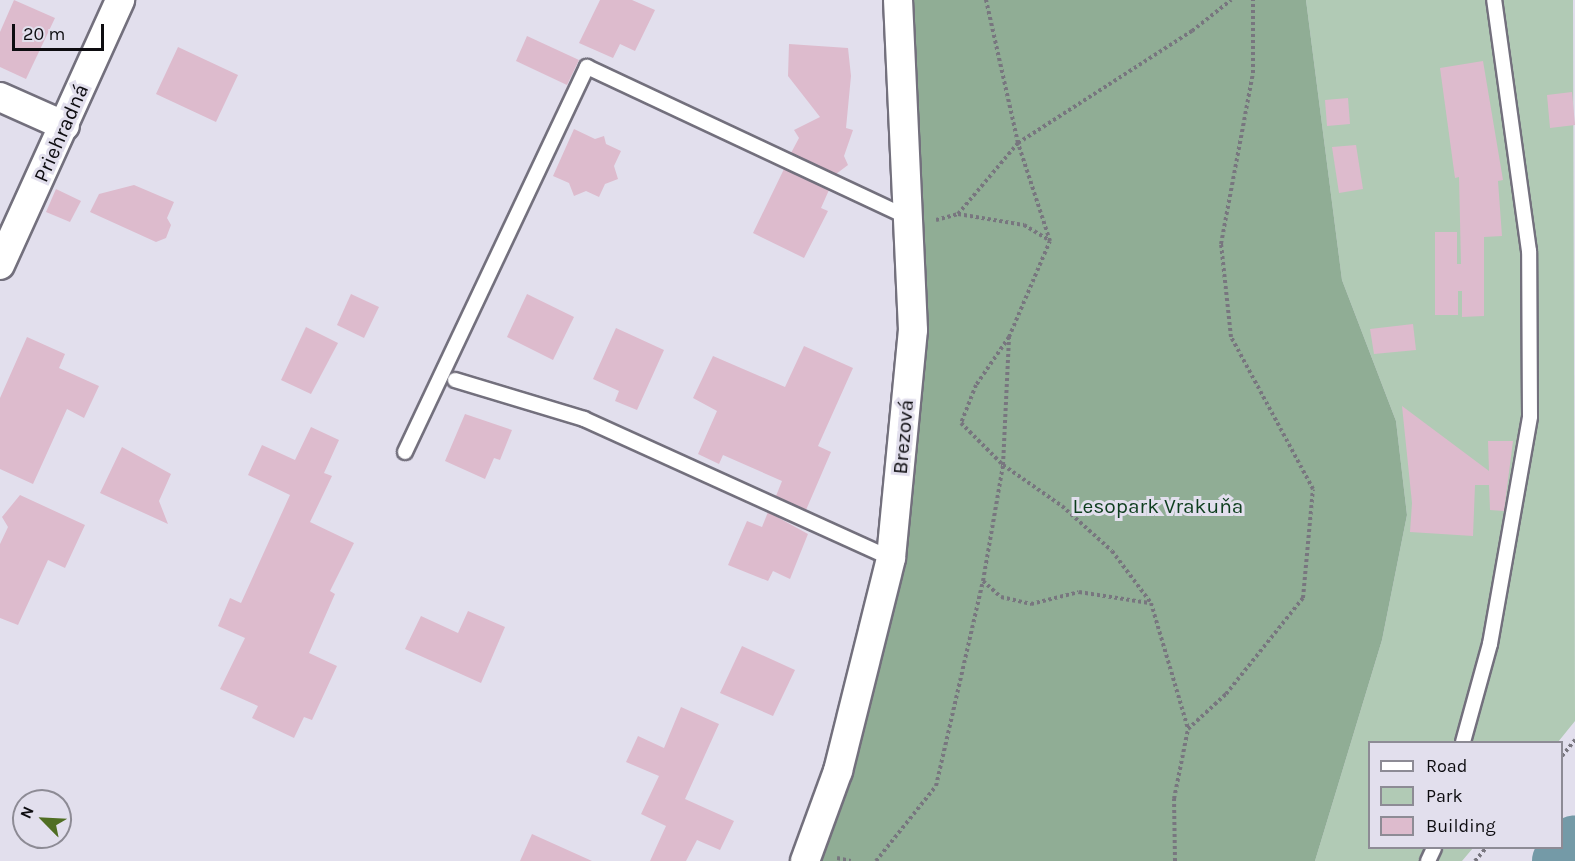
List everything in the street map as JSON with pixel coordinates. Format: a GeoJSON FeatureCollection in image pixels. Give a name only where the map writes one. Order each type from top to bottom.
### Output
{"type":"FeatureCollection","features":[{"type":"Feature","properties":{"kind":"street","name":"Priehradná"},"geometry":{"type":"LineString","coordinates":[[0,265],[65,126],[120,0]]}},
{"type":"Feature","properties":{"kind":"street","name":"Brezová"},"geometry":{"type":"LineString","coordinates":[[805,861],[838,771],[891,558],[913,330],[898,0]]}},
{"type":"Feature","properties":{"kind":"street"},"geometry":{"type":"LineString","coordinates":[[0,97],[65,126]]}},
{"type":"Feature","properties":{"kind":"lane"},"geometry":{"type":"LineString","coordinates":[[1463,741],[1490,644],[1530,416],[1529,251],[1494,0]]}},
{"type":"Feature","properties":{"kind":"lane"},"geometry":{"type":"LineString","coordinates":[[405,452],[587,67],[909,222]]}},
{"type":"Feature","properties":{"kind":"lane"},"geometry":{"type":"LineString","coordinates":[[455,380],[584,419],[891,558]]}},
{"type":"Feature","properties":{"kind":"path"},"geometry":{"type":"LineString","coordinates":[[986,0],[1018,143],[1050,240],[1009,337],[976,385],[961,423],[1004,465],[1062,506],[1112,551],[1150,603],[1188,729],[1174,799],[1175,861]]}},
{"type":"Feature","properties":{"kind":"path"},"geometry":{"type":"LineString","coordinates":[[958,214],[1018,143],[1192,31],[1231,0]]}},
{"type":"Feature","properties":{"kind":"path"},"geometry":{"type":"LineString","coordinates":[[1188,729],[1226,694],[1304,598],[1313,489],[1231,337],[1221,244],[1253,73],[1253,0]]}},
{"type":"Feature","properties":{"kind":"path"},"geometry":{"type":"LineString","coordinates":[[909,222],[958,214],[1024,225],[1050,240]]}},
{"type":"Feature","properties":{"kind":"path"},"geometry":{"type":"LineString","coordinates":[[876,861],[936,786],[982,581],[1004,465],[1009,337]]}},
{"type":"Feature","properties":{"kind":"path"},"geometry":{"type":"LineString","coordinates":[[982,581],[1001,597],[1032,604],[1079,592],[1150,603]]}},
{"type":"Feature","properties":{"kind":"path"},"geometry":{"type":"LineString","coordinates":[[1563,755],[1575,740]]}},
{"type":"Feature","properties":{"kind":"path"},"geometry":{"type":"LineString","coordinates":[[1475,861],[1485,849]]}},
{"type":"Feature","properties":{"kind":"green space","name":"Lesopark Vrakuňa"},"geometry":{"type":"Polygon","coordinates":[[[909,0],[1306,0],[1342,280],[1396,421],[1407,515],[1382,640],[1315,861],[817,861],[850,771],[904,560],[920,412],[909,0]]]}},
{"type":"Feature","properties":{"kind":"green space"},"geometry":{"type":"Polygon","coordinates":[[[1306,0],[1573,0],[1575,721],[1559,741],[1368,741],[1368,849],[1472,849],[1462,861],[1315,861],[1382,640],[1407,515],[1396,421],[1342,280],[1306,0]]]}},
{"type":"Feature","properties":{"kind":"building"},"geometry":{"type":"Polygon","coordinates":[[[14,0],[55,18],[26,79],[0,67],[0,32],[14,0]]]}},
{"type":"Feature","properties":{"kind":"building"},"geometry":{"type":"Polygon","coordinates":[[[600,0],[632,0],[655,10],[635,51],[620,44],[613,58],[579,43],[600,0]]]}},
{"type":"Feature","properties":{"kind":"building"},"geometry":{"type":"Polygon","coordinates":[[[527,36],[579,60],[567,85],[516,61],[527,36]]]}},
{"type":"Feature","properties":{"kind":"building"},"geometry":{"type":"Polygon","coordinates":[[[789,44],[848,48],[851,76],[846,128],[853,130],[844,156],[848,165],[836,174],[791,153],[799,138],[794,130],[820,117],[788,76],[789,44]]]}},
{"type":"Feature","properties":{"kind":"building"},"geometry":{"type":"Polygon","coordinates":[[[178,47],[238,75],[216,122],[156,94],[178,47]]]}},
{"type":"Feature","properties":{"kind":"building"},"geometry":{"type":"Polygon","coordinates":[[[1483,61],[1503,180],[1498,181],[1502,236],[1484,237],[1484,316],[1462,317],[1462,291],[1458,291],[1458,315],[1435,315],[1435,232],[1457,232],[1457,264],[1461,264],[1459,177],[1455,178],[1440,68],[1483,61]]]}},
{"type":"Feature","properties":{"kind":"building"},"geometry":{"type":"Polygon","coordinates":[[[1572,92],[1575,125],[1550,128],[1547,95],[1572,92]]]}},
{"type":"Feature","properties":{"kind":"building"},"geometry":{"type":"Polygon","coordinates":[[[1348,98],[1350,124],[1327,126],[1325,100],[1348,98]]]}},
{"type":"Feature","properties":{"kind":"building"},"geometry":{"type":"Polygon","coordinates":[[[574,129],[595,139],[604,136],[606,144],[621,151],[614,166],[618,179],[605,184],[599,197],[586,191],[574,196],[569,183],[553,176],[574,129]]]}},
{"type":"Feature","properties":{"kind":"building"},"geometry":{"type":"Polygon","coordinates":[[[1356,145],[1363,189],[1339,193],[1332,147],[1356,145]]]}},
{"type":"Feature","properties":{"kind":"building"},"geometry":{"type":"Polygon","coordinates":[[[784,169],[829,190],[821,208],[828,211],[804,258],[753,233],[784,169]]]}},
{"type":"Feature","properties":{"kind":"building"},"geometry":{"type":"Polygon","coordinates":[[[134,185],[174,202],[167,218],[171,225],[166,238],[156,242],[90,212],[99,194],[134,185]]]}},
{"type":"Feature","properties":{"kind":"building"},"geometry":{"type":"Polygon","coordinates":[[[56,189],[81,201],[70,222],[46,212],[56,189]]]}},
{"type":"Feature","properties":{"kind":"building"},"geometry":{"type":"Polygon","coordinates":[[[351,294],[379,307],[364,338],[337,325],[351,294]]]}},
{"type":"Feature","properties":{"kind":"building"},"geometry":{"type":"Polygon","coordinates":[[[527,294],[574,317],[553,360],[507,337],[527,294]]]}},
{"type":"Feature","properties":{"kind":"building"},"geometry":{"type":"Polygon","coordinates":[[[1413,324],[1416,350],[1374,354],[1370,329],[1413,324]]]}},
{"type":"Feature","properties":{"kind":"building"},"geometry":{"type":"Polygon","coordinates":[[[306,327],[338,343],[311,394],[281,380],[306,327]]]}},
{"type":"Feature","properties":{"kind":"building"},"geometry":{"type":"Polygon","coordinates":[[[616,328],[664,350],[637,410],[615,401],[619,391],[593,379],[616,328]]]}},
{"type":"Feature","properties":{"kind":"building"},"geometry":{"type":"Polygon","coordinates":[[[27,337],[65,354],[59,368],[99,386],[84,418],[67,409],[33,484],[0,469],[0,398],[27,337]]]}},
{"type":"Feature","properties":{"kind":"building"},"geometry":{"type":"Polygon","coordinates":[[[804,346],[853,368],[818,446],[831,452],[806,510],[776,496],[782,481],[723,455],[719,464],[698,454],[717,411],[693,398],[713,356],[785,387],[804,346]]]}},
{"type":"Feature","properties":{"kind":"building"},"geometry":{"type":"Polygon","coordinates":[[[1402,406],[1489,471],[1488,441],[1513,441],[1504,511],[1490,510],[1489,485],[1475,485],[1473,536],[1410,532],[1412,503],[1402,406]]]}},
{"type":"Feature","properties":{"kind":"building"},"geometry":{"type":"Polygon","coordinates":[[[465,414],[512,430],[500,460],[494,458],[485,479],[445,461],[465,414]]]}},
{"type":"Feature","properties":{"kind":"building"},"geometry":{"type":"Polygon","coordinates":[[[311,427],[339,440],[324,473],[332,476],[310,522],[354,543],[330,591],[335,594],[309,653],[337,666],[312,720],[304,717],[294,738],[252,718],[258,706],[220,689],[245,638],[218,626],[230,598],[241,603],[290,495],[248,475],[262,445],[295,460],[311,427]]]}},
{"type":"Feature","properties":{"kind":"building"},"geometry":{"type":"Polygon","coordinates":[[[122,447],[171,474],[159,501],[168,524],[100,493],[122,447]]]}},
{"type":"Feature","properties":{"kind":"building"},"geometry":{"type":"Polygon","coordinates":[[[20,495],[85,525],[65,568],[48,560],[18,625],[0,618],[0,544],[8,527],[2,517],[20,495]]]}},
{"type":"Feature","properties":{"kind":"building"},"geometry":{"type":"Polygon","coordinates":[[[768,512],[808,534],[790,579],[773,571],[768,581],[728,565],[747,521],[762,527],[768,512]]]}},
{"type":"Feature","properties":{"kind":"building"},"geometry":{"type":"Polygon","coordinates":[[[468,611],[505,627],[481,683],[405,649],[421,616],[458,633],[468,611]]]}},
{"type":"Feature","properties":{"kind":"building"},"geometry":{"type":"Polygon","coordinates":[[[742,646],[795,670],[773,716],[720,693],[742,646]]]}},
{"type":"Feature","properties":{"kind":"building"},"geometry":{"type":"Polygon","coordinates":[[[681,707],[719,724],[685,799],[734,821],[720,850],[697,840],[686,861],[650,861],[666,826],[641,814],[659,776],[626,762],[638,736],[664,748],[681,707]]]}},
{"type":"Feature","properties":{"kind":"building"},"geometry":{"type":"Polygon","coordinates":[[[532,834],[592,861],[520,861],[532,834]]]}},
{"type":"Feature","properties":{"kind":"waterway"},"geometry":{"type":"LineString","coordinates":[[1560,861],[1575,843]]}}]}
